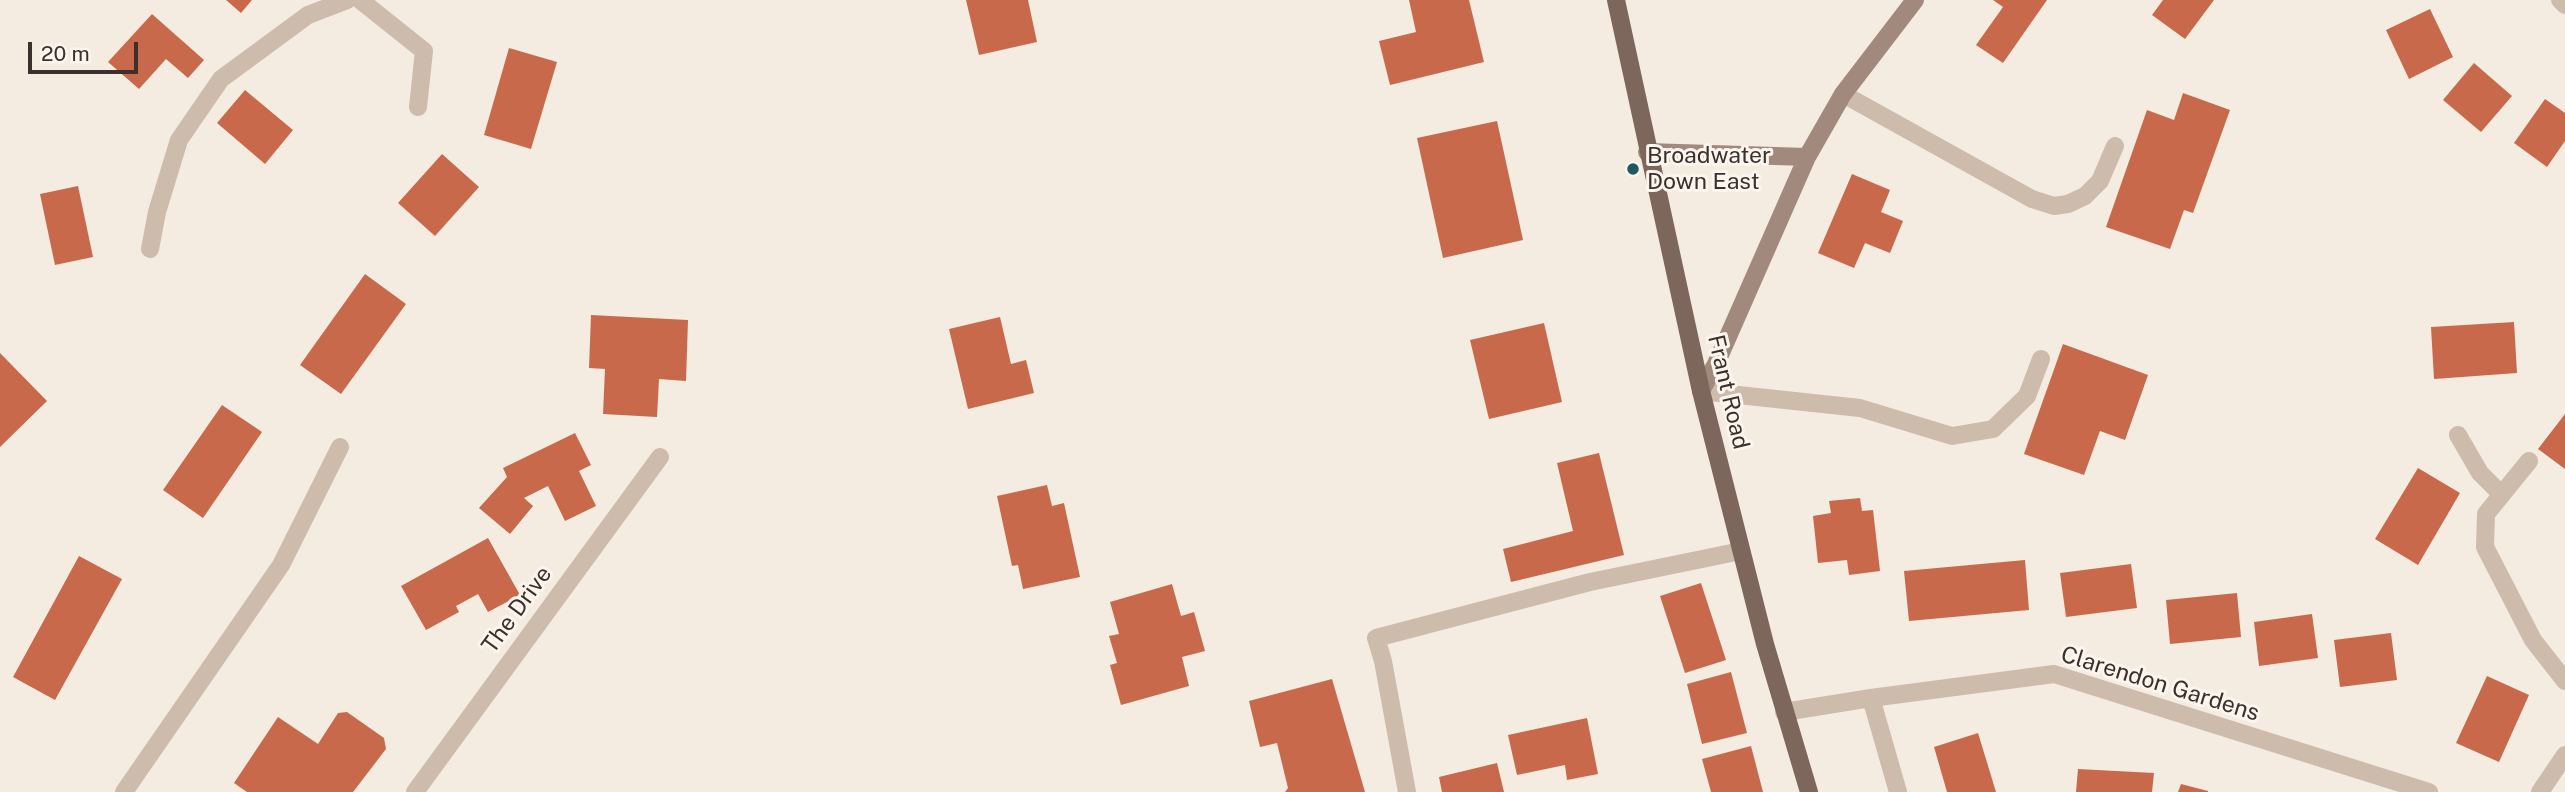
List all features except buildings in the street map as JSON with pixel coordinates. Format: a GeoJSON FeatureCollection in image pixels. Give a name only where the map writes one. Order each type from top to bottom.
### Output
{"type":"FeatureCollection","features":[{"type":"Feature","properties":{"kind":"main road","name":"Frant Road"},"geometry":{"type":"LineString","coordinates":[[1616,0],[1701,391],[1784,712],[1809,792]]}},
{"type":"Feature","properties":{"kind":"street"},"geometry":{"type":"LineString","coordinates":[[150,249],[157,212],[179,140],[222,79],[308,15],[347,0]]}},
{"type":"Feature","properties":{"kind":"street"},"geometry":{"type":"LineString","coordinates":[[360,0],[424,51],[418,107]]}},
{"type":"Feature","properties":{"kind":"street"},"geometry":{"type":"LineString","coordinates":[[1914,0],[1843,94],[1807,157],[1716,364],[1701,391],[1860,408],[1952,436],[1993,429],[2028,396],[2041,359]]}},
{"type":"Feature","properties":{"kind":"street"},"geometry":{"type":"LineString","coordinates":[[2560,0],[2565,5]]}},
{"type":"Feature","properties":{"kind":"street"},"geometry":{"type":"LineString","coordinates":[[1843,94],[2032,199],[2054,206],[2068,204],[2085,196],[2100,181],[2115,146]]}},
{"type":"Feature","properties":{"kind":"street"},"geometry":{"type":"LineString","coordinates":[[1647,152],[1807,157]]}},
{"type":"Feature","properties":{"kind":"street"},"geometry":{"type":"LineString","coordinates":[[2458,435],[2480,473],[2502,495]]}},
{"type":"Feature","properties":{"kind":"street"},"geometry":{"type":"LineString","coordinates":[[124,792],[281,565],[340,447]]}},
{"type":"Feature","properties":{"kind":"street","name":"The Drive"},"geometry":{"type":"LineString","coordinates":[[415,792],[660,457]]}},
{"type":"Feature","properties":{"kind":"street"},"geometry":{"type":"LineString","coordinates":[[2529,461],[2486,514],[2484,547],[2533,640],[2565,681]]}},
{"type":"Feature","properties":{"kind":"street"},"geometry":{"type":"LineString","coordinates":[[1406,792],[1383,661],[1376,638],[1590,582],[1741,551]]}},
{"type":"Feature","properties":{"kind":"street","name":"Clarendon Gardens"},"geometry":{"type":"LineString","coordinates":[[1784,712],[2054,674],[2429,792]]}},
{"type":"Feature","properties":{"kind":"street"},"geometry":{"type":"LineString","coordinates":[[1871,698],[1898,792]]}},
{"type":"Feature","properties":{"kind":"street"},"geometry":{"type":"LineString","coordinates":[[2540,792],[2565,755]]}},
{"type":"Feature","properties":{"kind":"place","name":"Broadwater Down East"},"geometry":{"type":"Point","coordinates":[1633,169]}}]}
